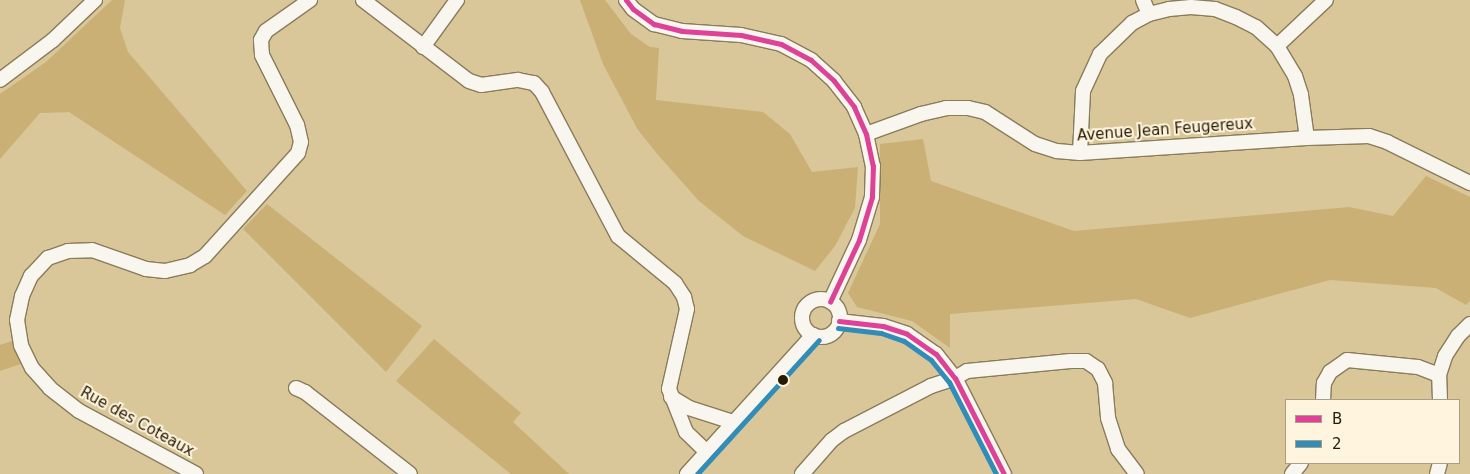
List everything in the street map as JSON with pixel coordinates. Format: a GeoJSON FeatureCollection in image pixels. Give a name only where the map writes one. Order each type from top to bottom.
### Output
{"type":"FeatureCollection","features":[{"type":"Feature","properties":{"kind":"street"},"geometry":{"type":"LineString","coordinates":[[0,80],[53,40],[96,0]]}},
{"type":"Feature","properties":{"kind":"street","name":"Rue des Coteaux"},"geometry":{"type":"LineString","coordinates":[[196,474],[79,410],[50,388],[32,368],[24,352],[16,320],[22,296],[31,276],[48,258],[68,250],[92,250],[146,269],[165,271],[190,265],[205,256],[298,153],[301,142],[297,125],[262,55],[261,40],[266,31],[310,0]]}},
{"type":"Feature","properties":{"kind":"street"},"geometry":{"type":"LineString","coordinates":[[363,0],[469,81],[481,85],[518,80],[534,83],[542,92],[618,236],[675,283],[684,297],[687,309],[669,389],[686,432],[707,452]]}},
{"type":"Feature","properties":{"kind":"street"},"geometry":{"type":"LineString","coordinates":[[423,47],[457,0]]}},
{"type":"Feature","properties":{"kind":"street"},"geometry":{"type":"LineString","coordinates":[[626,0],[633,9],[654,24],[682,31],[741,35],[781,44],[811,60],[834,81],[854,107],[866,134],[873,166],[872,197],[859,240],[830,302]]}},
{"type":"Feature","properties":{"kind":"street"},"geometry":{"type":"LineString","coordinates":[[1143,0],[1149,14]]}},
{"type":"Feature","properties":{"kind":"street"},"geometry":{"type":"LineString","coordinates":[[1277,46],[1326,0]]}},
{"type":"Feature","properties":{"kind":"street"},"geometry":{"type":"LineString","coordinates":[[1080,153],[1083,91],[1100,54],[1115,37],[1132,23],[1149,14],[1169,9],[1191,7],[1215,9],[1256,27],[1277,46],[1296,76],[1302,102],[1306,138]]}},
{"type":"Feature","properties":{"kind":"street","name":"Avenue Jean Feugereux"},"geometry":{"type":"LineString","coordinates":[[866,134],[921,114],[946,108],[968,108],[984,112],[1035,144],[1057,151],[1080,153],[1306,138],[1369,136],[1388,142],[1470,183]]}},
{"type":"Feature","properties":{"kind":"street"},"geometry":{"type":"LineString","coordinates":[[824,300],[830,302],[838,310],[839,321],[838,326],[830,335],[824,337],[808,332],[802,321],[804,310],[813,301],[824,300]]}},
{"type":"Feature","properties":{"kind":"street"},"geometry":{"type":"LineString","coordinates":[[839,321],[883,326],[907,334],[936,354],[956,378],[1004,474]]}},
{"type":"Feature","properties":{"kind":"street"},"geometry":{"type":"LineString","coordinates":[[1440,399],[1439,375],[1445,356],[1458,336],[1470,324]]}},
{"type":"Feature","properties":{"kind":"street"},"geometry":{"type":"LineString","coordinates":[[688,474],[813,335]]}},
{"type":"Feature","properties":{"kind":"street"},"geometry":{"type":"LineString","coordinates":[[1323,399],[1324,382],[1330,372],[1347,360],[1418,367],[1439,375]]}},
{"type":"Feature","properties":{"kind":"street"},"geometry":{"type":"LineString","coordinates":[[802,474],[832,440],[844,431],[931,386],[956,378],[967,371],[1086,361],[1098,368],[1105,383],[1108,418],[1118,449],[1137,474]]}},
{"type":"Feature","properties":{"kind":"street"},"geometry":{"type":"LineString","coordinates":[[296,388],[336,416],[410,474]]}},
{"type":"Feature","properties":{"kind":"street"},"geometry":{"type":"LineString","coordinates":[[671,397],[689,408],[733,422]]}},
{"type":"Feature","properties":{"kind":"street"},"geometry":{"type":"LineString","coordinates":[[1292,474],[1300,464]]}},
{"type":"Feature","properties":{"kind":"shaded area"},"geometry":{"type":"Polygon","coordinates":[[[112,0],[125,0],[120,28],[128,52],[247,191],[225,215],[69,112],[40,113],[0,159],[0,94],[46,62],[112,0]]]}},
{"type":"Feature","properties":{"kind":"shaded area"},"geometry":{"type":"Polygon","coordinates":[[[580,0],[605,0],[631,34],[650,47],[659,48],[656,100],[763,112],[790,134],[812,172],[858,167],[855,208],[835,246],[815,271],[743,236],[699,201],[659,156],[638,130],[603,64],[580,0]]]}},
{"type":"Feature","properties":{"kind":"shaded area"},"geometry":{"type":"Polygon","coordinates":[[[923,139],[931,181],[1074,231],[1349,207],[1393,216],[1426,176],[1470,197],[1470,301],[1466,305],[1436,288],[1330,280],[1190,318],[1136,299],[950,314],[950,348],[912,321],[857,307],[848,293],[880,224],[880,144],[923,139]]]}},
{"type":"Feature","properties":{"kind":"shaded area"},"geometry":{"type":"Polygon","coordinates":[[[267,204],[422,326],[386,372],[243,229],[267,204]]]}},
{"type":"Feature","properties":{"kind":"shaded area"},"geometry":{"type":"Polygon","coordinates":[[[434,339],[521,413],[513,422],[569,474],[511,474],[396,381],[434,339]]]}},
{"type":"Feature","properties":{"kind":"shaded area"},"geometry":{"type":"Polygon","coordinates":[[[12,341],[21,364],[0,371],[0,345],[12,341]]]}},
{"type":"Feature","properties":{"kind":"transit line","name":"B"},"geometry":{"type":"LineString","coordinates":[[626,0],[633,9],[654,24],[682,31],[741,35],[781,44],[811,60],[834,81],[854,107],[866,134],[873,166],[872,197],[859,240],[830,302]]}},
{"type":"Feature","properties":{"kind":"transit line","name":"B"},"geometry":{"type":"LineString","coordinates":[[839,321],[883,326],[907,334],[936,354],[955,378],[1004,474]]}},
{"type":"Feature","properties":{"kind":"transit line","name":"2"},"geometry":{"type":"LineString","coordinates":[[838,328],[881,333],[904,341],[931,360],[949,382],[996,474]]}},
{"type":"Feature","properties":{"kind":"transit line","name":"2"},"geometry":{"type":"LineString","coordinates":[[697,474],[819,340]]}}]}
